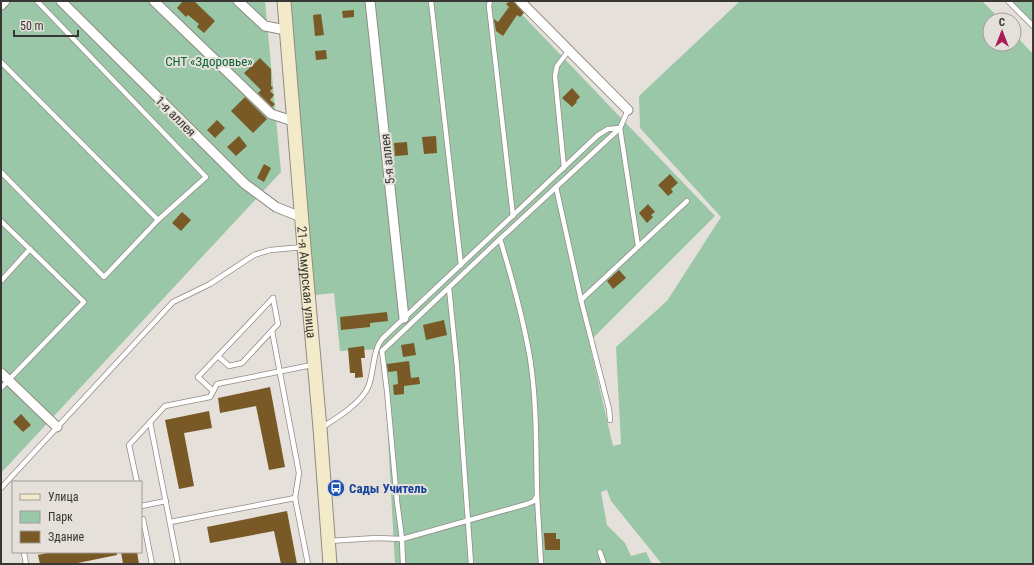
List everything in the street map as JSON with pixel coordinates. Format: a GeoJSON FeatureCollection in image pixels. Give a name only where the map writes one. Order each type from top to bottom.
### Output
{"type":"FeatureCollection","features":[{"type":"Feature","properties":{"kind":"main road","name":"21-я Амурская улица"},"geometry":{"type":"LineString","coordinates":[[284,1],[330,564]]}},
{"type":"Feature","properties":{"kind":"street"},"geometry":{"type":"LineString","coordinates":[[1,5],[5,1]]}},
{"type":"Feature","properties":{"kind":"street","name":"1-я аллея"},"geometry":{"type":"LineString","coordinates":[[61,1],[245,184],[276,207],[301,217]]}},
{"type":"Feature","properties":{"kind":"street"},"geometry":{"type":"LineString","coordinates":[[154,1],[271,114],[294,121]]}},
{"type":"Feature","properties":{"kind":"street"},"geometry":{"type":"LineString","coordinates":[[238,1],[265,26],[286,30]]}},
{"type":"Feature","properties":{"kind":"street","name":"5-я аллея"},"geometry":{"type":"LineString","coordinates":[[370,1],[404,318]]}},
{"type":"Feature","properties":{"kind":"street"},"geometry":{"type":"LineString","coordinates":[[520,1],[628,110]]}},
{"type":"Feature","properties":{"kind":"street"},"geometry":{"type":"LineString","coordinates":[[1,373],[57,427]]}},
{"type":"Feature","properties":{"kind":"lane"},"geometry":{"type":"LineString","coordinates":[[1,172],[104,277],[158,220],[206,177],[37,1]]}},
{"type":"Feature","properties":{"kind":"lane"},"geometry":{"type":"LineString","coordinates":[[431,1],[461,265]]}},
{"type":"Feature","properties":{"kind":"lane"},"geometry":{"type":"LineString","coordinates":[[490,1],[489,6],[513,216]]}},
{"type":"Feature","properties":{"kind":"lane"},"geometry":{"type":"LineString","coordinates":[[1008,1],[1033,26]]}},
{"type":"Feature","properties":{"kind":"lane"},"geometry":{"type":"LineString","coordinates":[[564,168],[555,76],[557,66],[569,50]]}},
{"type":"Feature","properties":{"kind":"lane"},"geometry":{"type":"LineString","coordinates":[[1,62],[158,220]]}},
{"type":"Feature","properties":{"kind":"lane"},"geometry":{"type":"LineString","coordinates":[[402,564],[402,539],[382,351],[620,128],[628,110]]}},
{"type":"Feature","properties":{"kind":"lane"},"geometry":{"type":"LineString","coordinates":[[320,428],[356,403],[369,386],[378,343],[604,131],[608,129],[620,128]]}},
{"type":"Feature","properties":{"kind":"lane"},"geometry":{"type":"LineString","coordinates":[[620,128],[638,246]]}},
{"type":"Feature","properties":{"kind":"lane"},"geometry":{"type":"LineString","coordinates":[[556,187],[581,300],[609,409],[610,420]]}},
{"type":"Feature","properties":{"kind":"lane"},"geometry":{"type":"LineString","coordinates":[[581,300],[687,201]]}},
{"type":"Feature","properties":{"kind":"lane"},"geometry":{"type":"LineString","coordinates":[[1,222],[84,302],[1,388]]}},
{"type":"Feature","properties":{"kind":"lane"},"geometry":{"type":"LineString","coordinates":[[500,239],[514,284],[530,358],[535,413],[537,496],[541,564]]}},
{"type":"Feature","properties":{"kind":"lane"},"geometry":{"type":"LineString","coordinates":[[1,488],[172,302],[210,284],[254,255],[270,250],[304,247]]}},
{"type":"Feature","properties":{"kind":"lane"},"geometry":{"type":"LineString","coordinates":[[1,281],[30,250]]}},
{"type":"Feature","properties":{"kind":"lane"},"geometry":{"type":"LineString","coordinates":[[449,288],[457,367],[471,564]]}},
{"type":"Feature","properties":{"kind":"lane"},"geometry":{"type":"LineString","coordinates":[[213,391],[198,377],[273,298],[278,324],[242,363],[229,366],[218,356]]}},
{"type":"Feature","properties":{"kind":"lane"},"geometry":{"type":"LineString","coordinates":[[272,331],[299,473],[295,498],[308,564]]}},
{"type":"Feature","properties":{"kind":"lane"},"geometry":{"type":"LineString","coordinates":[[136,481],[129,445],[165,406],[210,397],[217,384],[314,365]]}},
{"type":"Feature","properties":{"kind":"lane"},"geometry":{"type":"LineString","coordinates":[[150,422],[178,564]]}},
{"type":"Feature","properties":{"kind":"lane"},"geometry":{"type":"LineString","coordinates":[[328,541],[376,538],[402,539],[527,504],[534,500],[537,496]]}},
{"type":"Feature","properties":{"kind":"lane"},"geometry":{"type":"LineString","coordinates":[[170,522],[295,498]]}},
{"type":"Feature","properties":{"kind":"lane"},"geometry":{"type":"LineString","coordinates":[[142,506],[166,501]]}},
{"type":"Feature","properties":{"kind":"lane"},"geometry":{"type":"LineString","coordinates":[[142,519],[152,564]]}},
{"type":"Feature","properties":{"kind":"lane"},"geometry":{"type":"LineString","coordinates":[[600,552],[604,564]]}},
{"type":"Feature","properties":{"kind":"lane"},"geometry":{"type":"LineString","coordinates":[[24,553],[26,564]]}},
{"type":"Feature","properties":{"kind":"green space","name":"СНТ «Здоровье»"},"geometry":{"type":"Polygon","coordinates":[[[1,1],[265,1],[281,172],[1,473],[1,1]]]}},
{"type":"Feature","properties":{"kind":"green space"},"geometry":{"type":"Polygon","coordinates":[[[287,1],[509,1],[715,216],[589,342],[613,446],[621,444],[616,347],[667,301],[721,217],[640,128],[639,96],[740,1],[982,1],[993,12],[982,12],[982,52],[1022,52],[1022,42],[1033,54],[1033,564],[662,564],[611,501],[607,490],[601,492],[607,525],[625,543],[631,556],[646,552],[652,564],[395,564],[383,349],[340,351],[334,293],[315,295],[287,1]]]}},
{"type":"Feature","properties":{"kind":"green space"},"geometry":{"type":"Polygon","coordinates":[[[1005,1],[1033,1],[1033,30],[1022,19],[1022,12],[1016,12],[1005,1]]]}},
{"type":"Feature","properties":{"kind":"building"},"geometry":{"type":"Polygon","coordinates":[[[183,1],[194,1],[215,21],[204,33],[197,27],[199,24],[188,15],[186,17],[177,8],[183,1]]]}},
{"type":"Feature","properties":{"kind":"building"},"geometry":{"type":"Polygon","coordinates":[[[513,1],[524,13],[520,17],[517,15],[503,36],[496,31],[494,19],[498,22],[509,7],[506,4],[513,1]]]}},
{"type":"Feature","properties":{"kind":"building"},"geometry":{"type":"Polygon","coordinates":[[[354,10],[354,17],[343,18],[342,11],[354,10]]]}},
{"type":"Feature","properties":{"kind":"building"},"geometry":{"type":"Polygon","coordinates":[[[321,14],[324,35],[315,36],[313,15],[321,14]]]}},
{"type":"Feature","properties":{"kind":"building"},"geometry":{"type":"Polygon","coordinates":[[[326,50],[327,59],[316,60],[315,51],[326,50]]]}},
{"type":"Feature","properties":{"kind":"building"},"geometry":{"type":"Polygon","coordinates":[[[260,58],[271,69],[271,86],[273,88],[270,91],[274,95],[270,100],[275,104],[272,107],[258,93],[261,90],[244,73],[260,58]]]}},
{"type":"Feature","properties":{"kind":"building"},"geometry":{"type":"Polygon","coordinates":[[[572,88],[580,97],[572,107],[562,98],[572,88]]]}},
{"type":"Feature","properties":{"kind":"building"},"geometry":{"type":"Polygon","coordinates":[[[245,97],[267,119],[253,133],[231,111],[245,97]]]}},
{"type":"Feature","properties":{"kind":"building"},"geometry":{"type":"Polygon","coordinates":[[[217,120],[225,128],[215,138],[207,130],[217,120]]]}},
{"type":"Feature","properties":{"kind":"building"},"geometry":{"type":"Polygon","coordinates":[[[239,136],[247,146],[236,156],[227,147],[239,136]]]}},
{"type":"Feature","properties":{"kind":"building"},"geometry":{"type":"Polygon","coordinates":[[[436,136],[437,153],[424,154],[422,137],[436,136]]]}},
{"type":"Feature","properties":{"kind":"building"},"geometry":{"type":"Polygon","coordinates":[[[407,142],[408,155],[395,156],[394,143],[407,142]]]}},
{"type":"Feature","properties":{"kind":"building"},"geometry":{"type":"Polygon","coordinates":[[[264,164],[271,168],[264,182],[257,178],[264,164]]]}},
{"type":"Feature","properties":{"kind":"building"},"geometry":{"type":"Polygon","coordinates":[[[670,174],[678,183],[671,189],[673,192],[668,196],[658,185],[670,174]]]}},
{"type":"Feature","properties":{"kind":"building"},"geometry":{"type":"Polygon","coordinates":[[[648,204],[655,212],[651,215],[653,217],[647,223],[639,213],[648,204]]]}},
{"type":"Feature","properties":{"kind":"building"},"geometry":{"type":"Polygon","coordinates":[[[182,212],[191,220],[181,231],[172,223],[182,212]]]}},
{"type":"Feature","properties":{"kind":"building"},"geometry":{"type":"Polygon","coordinates":[[[619,270],[626,278],[613,289],[607,281],[619,270]]]}},
{"type":"Feature","properties":{"kind":"building"},"geometry":{"type":"Polygon","coordinates":[[[387,312],[388,321],[370,323],[370,327],[341,330],[340,317],[387,312]]]}},
{"type":"Feature","properties":{"kind":"building"},"geometry":{"type":"Polygon","coordinates":[[[444,320],[447,335],[426,340],[423,325],[444,320]]]}},
{"type":"Feature","properties":{"kind":"building"},"geometry":{"type":"Polygon","coordinates":[[[414,343],[416,355],[403,357],[401,345],[414,343]]]}},
{"type":"Feature","properties":{"kind":"building"},"geometry":{"type":"Polygon","coordinates":[[[364,346],[365,358],[361,358],[363,377],[355,378],[355,373],[350,373],[348,348],[364,346]]]}},
{"type":"Feature","properties":{"kind":"building"},"geometry":{"type":"Polygon","coordinates":[[[409,361],[411,378],[419,377],[420,384],[404,386],[404,394],[394,395],[393,385],[398,384],[397,371],[388,372],[387,364],[409,361]]]}},
{"type":"Feature","properties":{"kind":"building"},"geometry":{"type":"Polygon","coordinates":[[[270,387],[285,467],[269,470],[256,406],[220,413],[218,398],[270,387]]]}},
{"type":"Feature","properties":{"kind":"building"},"geometry":{"type":"Polygon","coordinates":[[[209,411],[212,428],[184,433],[194,486],[179,489],[165,420],[209,411]]]}},
{"type":"Feature","properties":{"kind":"building"},"geometry":{"type":"Polygon","coordinates":[[[21,414],[31,425],[23,432],[13,422],[21,414]]]}},
{"type":"Feature","properties":{"kind":"building"},"geometry":{"type":"Polygon","coordinates":[[[287,511],[297,564],[281,564],[274,531],[210,543],[207,527],[287,511]]]}},
{"type":"Feature","properties":{"kind":"building"},"geometry":{"type":"Polygon","coordinates":[[[544,533],[556,533],[556,539],[560,539],[560,550],[545,550],[544,533]]]}},
{"type":"Feature","properties":{"kind":"building"},"geometry":{"type":"Polygon","coordinates":[[[47,553],[117,553],[117,555],[73,564],[40,564],[38,555],[47,553]]]}},
{"type":"Feature","properties":{"kind":"building"},"geometry":{"type":"Polygon","coordinates":[[[121,553],[137,553],[139,564],[123,564],[121,553]]]}},
{"type":"Feature","properties":{"kind":"place","name":"Сады Учитель"},"geometry":{"type":"Point","coordinates":[336,488]}}]}
